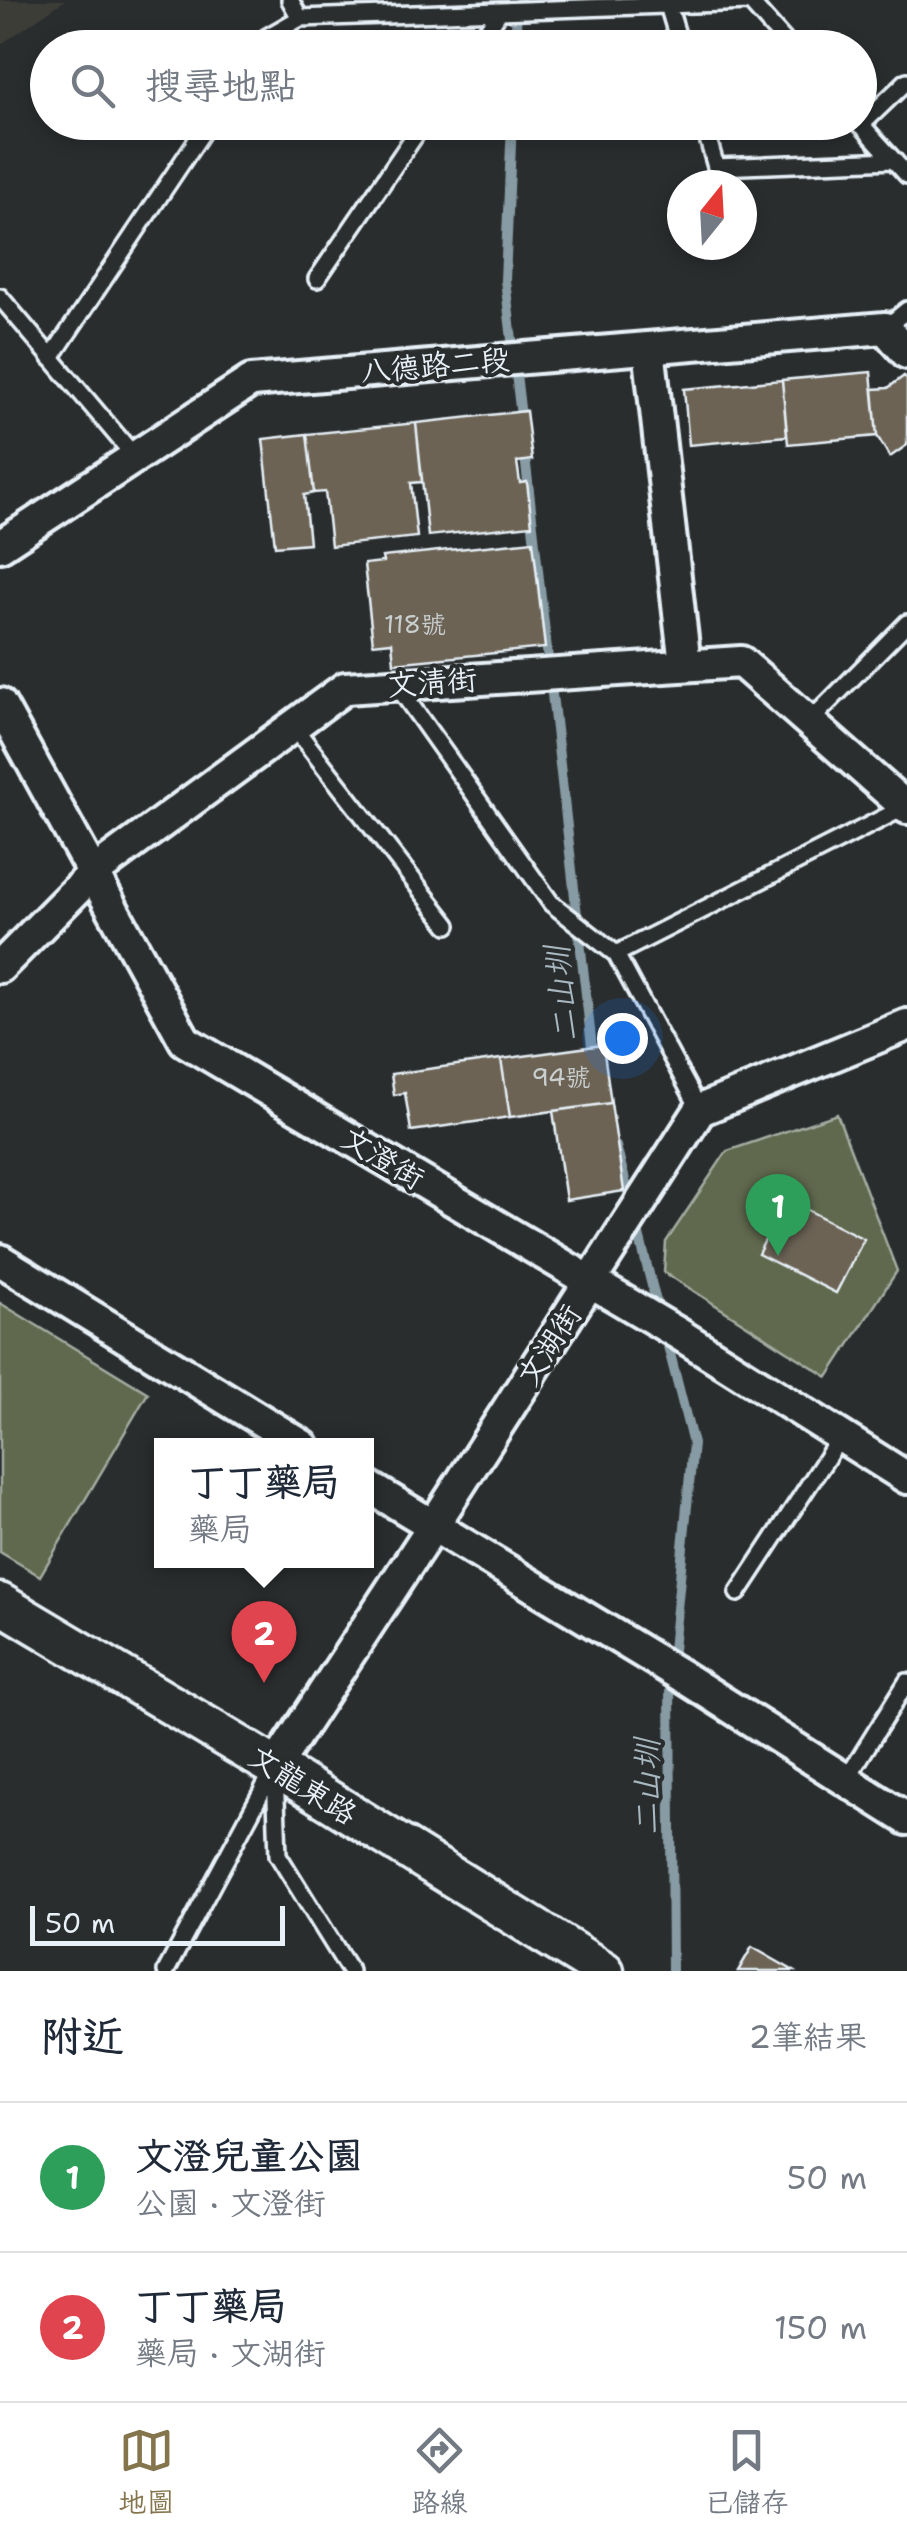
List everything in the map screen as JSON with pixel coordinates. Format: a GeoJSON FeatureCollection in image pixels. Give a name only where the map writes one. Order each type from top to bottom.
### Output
{"type":"FeatureCollection","features":[{"type":"Feature","properties":{"kind":"street","name":"八德路二段"},"geometry":{"type":"LineString","coordinates":[[0,546],[251,381],[650,348],[896,319],[907,353]]}},
{"type":"Feature","properties":{"kind":"street"},"geometry":{"type":"LineString","coordinates":[[650,348],[685,666]]}},
{"type":"Feature","properties":{"kind":"street","name":"文清街"},"geometry":{"type":"LineString","coordinates":[[0,967],[93,873],[345,688],[742,662],[906,807]]}},
{"type":"Feature","properties":{"kind":"street","name":"文澄街"},"geometry":{"type":"LineString","coordinates":[[0,704],[185,1041],[646,1314],[907,1478]]}},
{"type":"Feature","properties":{"kind":"street"},"geometry":{"type":"LineString","coordinates":[[700,1110],[907,1025]]}},
{"type":"Feature","properties":{"kind":"street","name":"文湖街"},"geometry":{"type":"LineString","coordinates":[[275,1767],[700,1110]]}},
{"type":"Feature","properties":{"kind":"street"},"geometry":{"type":"LineString","coordinates":[[0,1260],[289,1438]]}},
{"type":"Feature","properties":{"kind":"street"},"geometry":{"type":"LineString","coordinates":[[374,1490],[680,1675],[907,1819]]}},
{"type":"Feature","properties":{"kind":"street","name":"文龍東路"},"geometry":{"type":"LineString","coordinates":[[0,1603],[275,1767],[567,1955],[604,1971]]}},
{"type":"Feature","properties":{"kind":"lane"},"geometry":{"type":"LineString","coordinates":[[290,0],[300,18]]}},
{"type":"Feature","properties":{"kind":"lane"},"geometry":{"type":"LineString","coordinates":[[277,30],[300,18],[750,2],[775,30]]}},
{"type":"Feature","properties":{"kind":"lane"},"geometry":{"type":"LineString","coordinates":[[670,3],[677,30]]}},
{"type":"Feature","properties":{"kind":"lane"},"geometry":{"type":"LineString","coordinates":[[488,30],[500,11]]}},
{"type":"Feature","properties":{"kind":"lane"},"geometry":{"type":"LineString","coordinates":[[877,108],[907,81]]}},
{"type":"Feature","properties":{"kind":"lane"},"geometry":{"type":"LineString","coordinates":[[51,358],[197,140]]}},
{"type":"Feature","properties":{"kind":"lane"},"geometry":{"type":"LineString","coordinates":[[317,279],[412,140]]}},
{"type":"Feature","properties":{"kind":"lane"},"geometry":{"type":"LineString","coordinates":[[708,140],[716,167],[894,160]]}},
{"type":"Feature","properties":{"kind":"lane"},"geometry":{"type":"LineString","coordinates":[[875,140],[907,175]]}},
{"type":"Feature","properties":{"kind":"lane"},"geometry":{"type":"LineString","coordinates":[[0,297],[135,457]]}},
{"type":"Feature","properties":{"kind":"lane"},"geometry":{"type":"LineString","coordinates":[[810,722],[907,622]]}},
{"type":"Feature","properties":{"kind":"lane"},"geometry":{"type":"LineString","coordinates":[[396,684],[551,904],[616,954],[700,1110]]}},
{"type":"Feature","properties":{"kind":"lane"},"geometry":{"type":"LineString","coordinates":[[293,726],[448,925]]}},
{"type":"Feature","properties":{"kind":"lane"},"geometry":{"type":"LineString","coordinates":[[616,954],[906,807]]}},
{"type":"Feature","properties":{"kind":"lane"},"geometry":{"type":"LineString","coordinates":[[738,1592],[840,1436]]}},
{"type":"Feature","properties":{"kind":"lane"},"geometry":{"type":"LineString","coordinates":[[846,1780],[907,1682]]}},
{"type":"Feature","properties":{"kind":"lane"},"geometry":{"type":"LineString","coordinates":[[166,1971],[275,1767]]}},
{"type":"Feature","properties":{"kind":"lane"},"geometry":{"type":"LineString","coordinates":[[275,1767],[278,1855],[350,1971]]}},
{"type":"Feature","properties":{"kind":"shaded area"},"geometry":{"type":"Polygon","coordinates":[[[0,0],[65,0],[0,45],[0,0]]]}},
{"type":"Feature","properties":{"kind":"green space"},"geometry":{"type":"Polygon","coordinates":[[[837,1114],[897,1271],[828,1377],[664,1272],[666,1242],[727,1151],[837,1114]]]}},
{"type":"Feature","properties":{"kind":"green space"},"geometry":{"type":"Polygon","coordinates":[[[0,1303],[148,1393],[40,1576],[0,1552],[0,1303]]]}},
{"type":"Feature","properties":{"kind":"building"},"geometry":{"type":"Polygon","coordinates":[[[871,372],[877,436],[788,444],[782,380],[871,372]]]}},
{"type":"Feature","properties":{"kind":"building"},"geometry":{"type":"Polygon","coordinates":[[[904,376],[907,445],[890,457],[877,436],[873,389],[888,388],[904,376]]]}},
{"type":"Feature","properties":{"kind":"building"},"geometry":{"type":"Polygon","coordinates":[[[782,380],[787,436],[689,445],[684,389],[782,380]]]}},
{"type":"Feature","properties":{"kind":"building"},"geometry":{"type":"Polygon","coordinates":[[[526,411],[532,460],[517,462],[520,483],[527,482],[532,525],[428,536],[416,423],[526,411]]]}},
{"type":"Feature","properties":{"kind":"building"},"geometry":{"type":"Polygon","coordinates":[[[416,423],[422,482],[411,483],[417,537],[331,546],[325,492],[314,493],[307,434],[416,423]]]}},
{"type":"Feature","properties":{"kind":"building"},"geometry":{"type":"Polygon","coordinates":[[[307,434],[314,493],[304,495],[309,543],[275,546],[263,439],[307,434]]]}},
{"type":"Feature","properties":{"kind":"building"},"geometry":{"type":"Polygon","coordinates":[[[533,541],[545,648],[394,663],[392,642],[373,644],[364,564],[383,562],[382,557],[533,541]]]}},
{"type":"Feature","properties":{"kind":"building"},"geometry":{"type":"Polygon","coordinates":[[[603,1045],[611,1103],[510,1117],[501,1059],[603,1045]]]}},
{"type":"Feature","properties":{"kind":"building"},"geometry":{"type":"Polygon","coordinates":[[[501,1059],[510,1117],[411,1131],[405,1093],[394,1095],[391,1074],[501,1059]]]}},
{"type":"Feature","properties":{"kind":"building"},"geometry":{"type":"Polygon","coordinates":[[[611,1103],[624,1191],[566,1200],[553,1111],[611,1103]]]}},
{"type":"Feature","properties":{"kind":"building"},"geometry":{"type":"Polygon","coordinates":[[[786,1199],[864,1239],[836,1293],[758,1254],[786,1199]]]}},
{"type":"Feature","properties":{"kind":"building"},"geometry":{"type":"Polygon","coordinates":[[[752,1947],[794,1971],[738,1971],[752,1947]]]}},
{"type":"Feature","properties":{"kind":"waterway","name":"二山圳"},"geometry":{"type":"LineString","coordinates":[[516,30],[520,0]]}},
{"type":"Feature","properties":{"kind":"waterway","name":"二山圳"},"geometry":{"type":"LineString","coordinates":[[511,140],[505,280],[522,425]]}},
{"type":"Feature","properties":{"kind":"waterway","name":"二山圳"},"geometry":{"type":"LineString","coordinates":[[524,447],[593,1056]]}},
{"type":"Feature","properties":{"kind":"waterway","name":"二山圳"},"geometry":{"type":"LineString","coordinates":[[616,1146],[632,1207]]}},
{"type":"Feature","properties":{"kind":"waterway","name":"二山圳"},"geometry":{"type":"LineString","coordinates":[[636,1223],[659,1313]]}},
{"type":"Feature","properties":{"kind":"waterway","name":"二山圳"},"geometry":{"type":"LineString","coordinates":[[665,1334],[693,1444],[670,1681],[672,1971]]}},
{"type":"Feature","properties":{"kind":"place","name":"文澄兒童公園"},"geometry":{"type":"Point","coordinates":[778,1256]}},
{"type":"Feature","properties":{"kind":"place","name":"丁丁藥局"},"geometry":{"type":"Point","coordinates":[264,1683]}}]}
